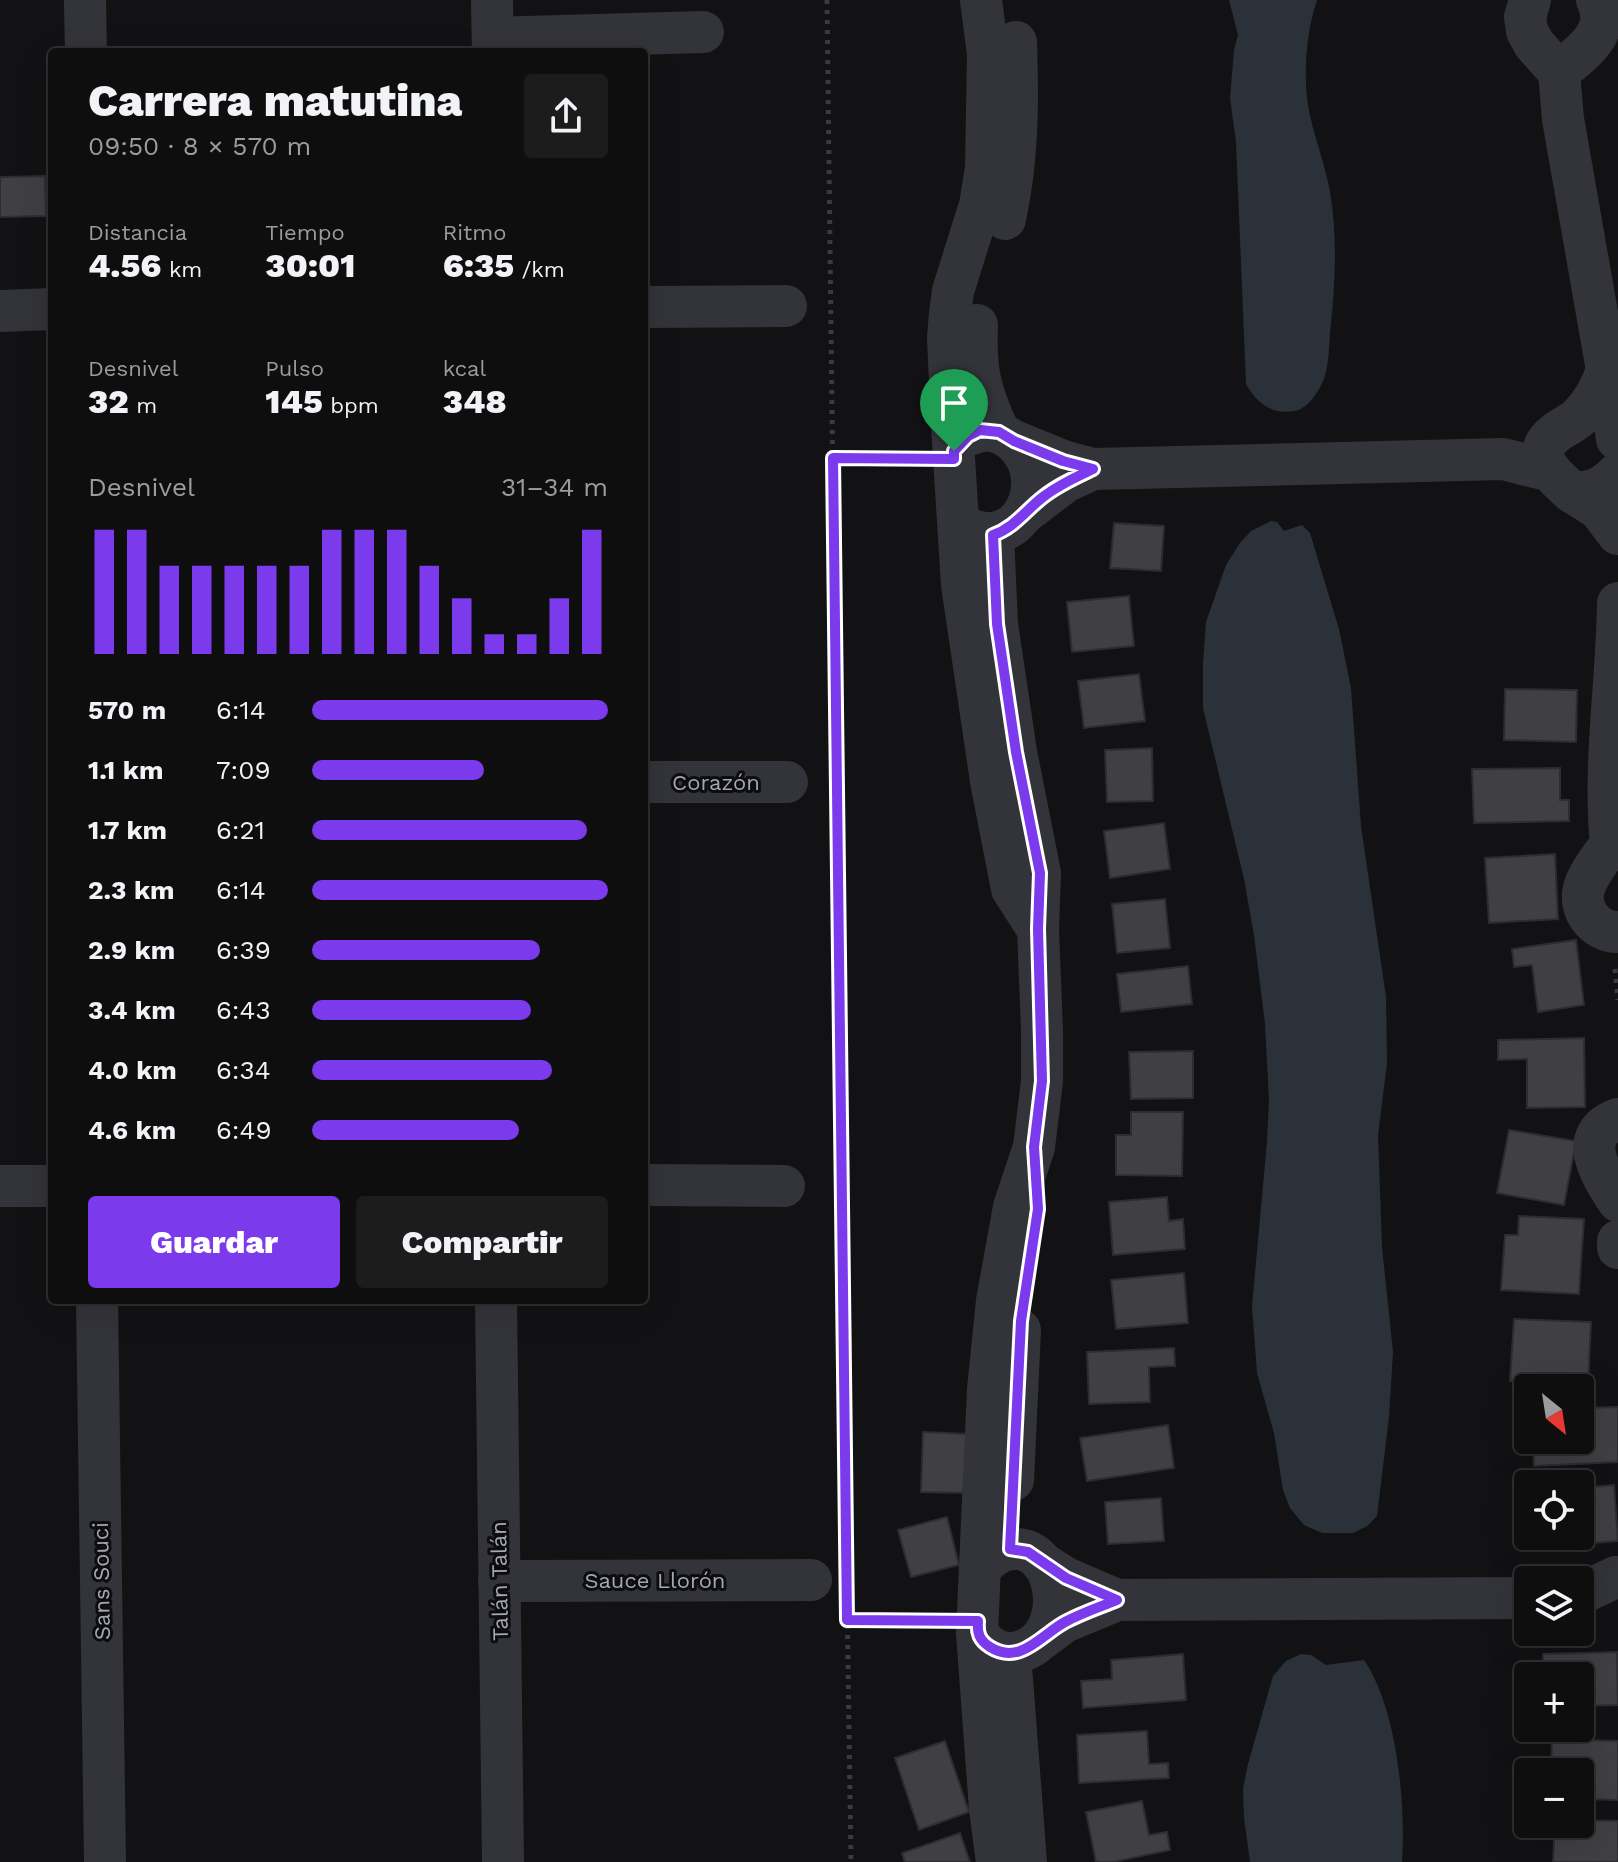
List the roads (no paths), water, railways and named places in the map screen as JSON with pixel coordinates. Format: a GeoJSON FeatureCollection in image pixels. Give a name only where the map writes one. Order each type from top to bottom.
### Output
{"type":"FeatureCollection","features":[{"type":"Feature","properties":{"kind":"street"},"geometry":{"type":"LineString","coordinates":[[85,0],[86,48]]}},
{"type":"Feature","properties":{"kind":"street"},"geometry":{"type":"LineString","coordinates":[[981,0],[988,54],[986,168],[980,205],[953,291],[950,313],[948,338],[954,455],[991,522],[997,624],[1016,752],[1040,873],[1038,929],[1042,1081],[1034,1147],[1014,1207],[997,1301],[988,1389],[1011,1559],[1002,1636],[990,1809],[997,1862]]}},
{"type":"Feature","properties":{"kind":"street"},"geometry":{"type":"LineString","coordinates":[[991,522],[1032,478],[1027,458],[1006,436],[983,396],[975,361],[979,311],[1006,218],[1016,161],[1018,105],[1015,38],[1008,0]]}},
{"type":"Feature","properties":{"kind":"street"},"geometry":{"type":"LineString","coordinates":[[1530,0],[1525,17],[1527,31],[1534,44],[1559,72],[1563,119],[1607,370],[1618,457],[1604,486],[1591,493],[1561,455]]}},
{"type":"Feature","properties":{"kind":"street"},"geometry":{"type":"LineString","coordinates":[[1559,72],[1588,48],[1597,36],[1602,22],[1597,0]]}},
{"type":"Feature","properties":{"kind":"street"},"geometry":{"type":"LineString","coordinates":[[493,30],[703,32]]}},
{"type":"Feature","properties":{"kind":"street"},"geometry":{"type":"LineString","coordinates":[[648,307],[786,306]]}},
{"type":"Feature","properties":{"kind":"street"},"geometry":{"type":"LineString","coordinates":[[0,311],[48,309]]}},
{"type":"Feature","properties":{"kind":"street"},"geometry":{"type":"LineString","coordinates":[[1561,455],[1599,391],[1607,370]]}},
{"type":"Feature","properties":{"kind":"street"},"geometry":{"type":"LineString","coordinates":[[954,455],[968,436],[980,430],[1006,436],[1063,461],[1093,469],[1503,459],[1522,452],[1561,455],[1602,423],[1618,457]]}},
{"type":"Feature","properties":{"kind":"street"},"geometry":{"type":"LineString","coordinates":[[1561,455],[1618,534]]}},
{"type":"Feature","properties":{"kind":"street"},"geometry":{"type":"LineString","coordinates":[[991,522],[1093,469]]}},
{"type":"Feature","properties":{"kind":"street"},"geometry":{"type":"LineString","coordinates":[[1618,603],[1608,809],[1615,846],[1591,874],[1584,889],[1588,916],[1597,926],[1618,932]]}},
{"type":"Feature","properties":{"kind":"street","name":"Corazón"},"geometry":{"type":"LineString","coordinates":[[648,782],[787,782]]}},
{"type":"Feature","properties":{"kind":"street"},"geometry":{"type":"LineString","coordinates":[[1618,1119],[1599,1133],[1594,1160],[1618,1201]]}},
{"type":"Feature","properties":{"kind":"street"},"geometry":{"type":"LineString","coordinates":[[648,1185],[784,1186]]}},
{"type":"Feature","properties":{"kind":"street"},"geometry":{"type":"LineString","coordinates":[[0,1186],[48,1186]]}},
{"type":"Feature","properties":{"kind":"street"},"geometry":{"type":"LineString","coordinates":[[1618,1241],[1618,1248]]}},
{"type":"Feature","properties":{"kind":"street","name":"Sans Souci"},"geometry":{"type":"LineString","coordinates":[[97,1304],[105,1862]]}},
{"type":"Feature","properties":{"kind":"street","name":"Talán Talán"},"geometry":{"type":"LineString","coordinates":[[496,1304],[503,1862]]}},
{"type":"Feature","properties":{"kind":"street"},"geometry":{"type":"LineString","coordinates":[[1011,1559],[1117,1600]]}},
{"type":"Feature","properties":{"kind":"street"},"geometry":{"type":"LineString","coordinates":[[1002,1636],[1056,1603],[1053,1582],[1011,1559]]}},
{"type":"Feature","properties":{"kind":"street","name":"Sauce Llorón"},"geometry":{"type":"LineString","coordinates":[[499,1581],[835,1580]]}},
{"type":"Feature","properties":{"kind":"street"},"geometry":{"type":"LineString","coordinates":[[1002,1636],[1064,1622],[1117,1600],[1514,1598]]}},
{"type":"Feature","properties":{"kind":"street"},"geometry":{"type":"LineString","coordinates":[[1002,1636],[1026,1862]]}}]}
